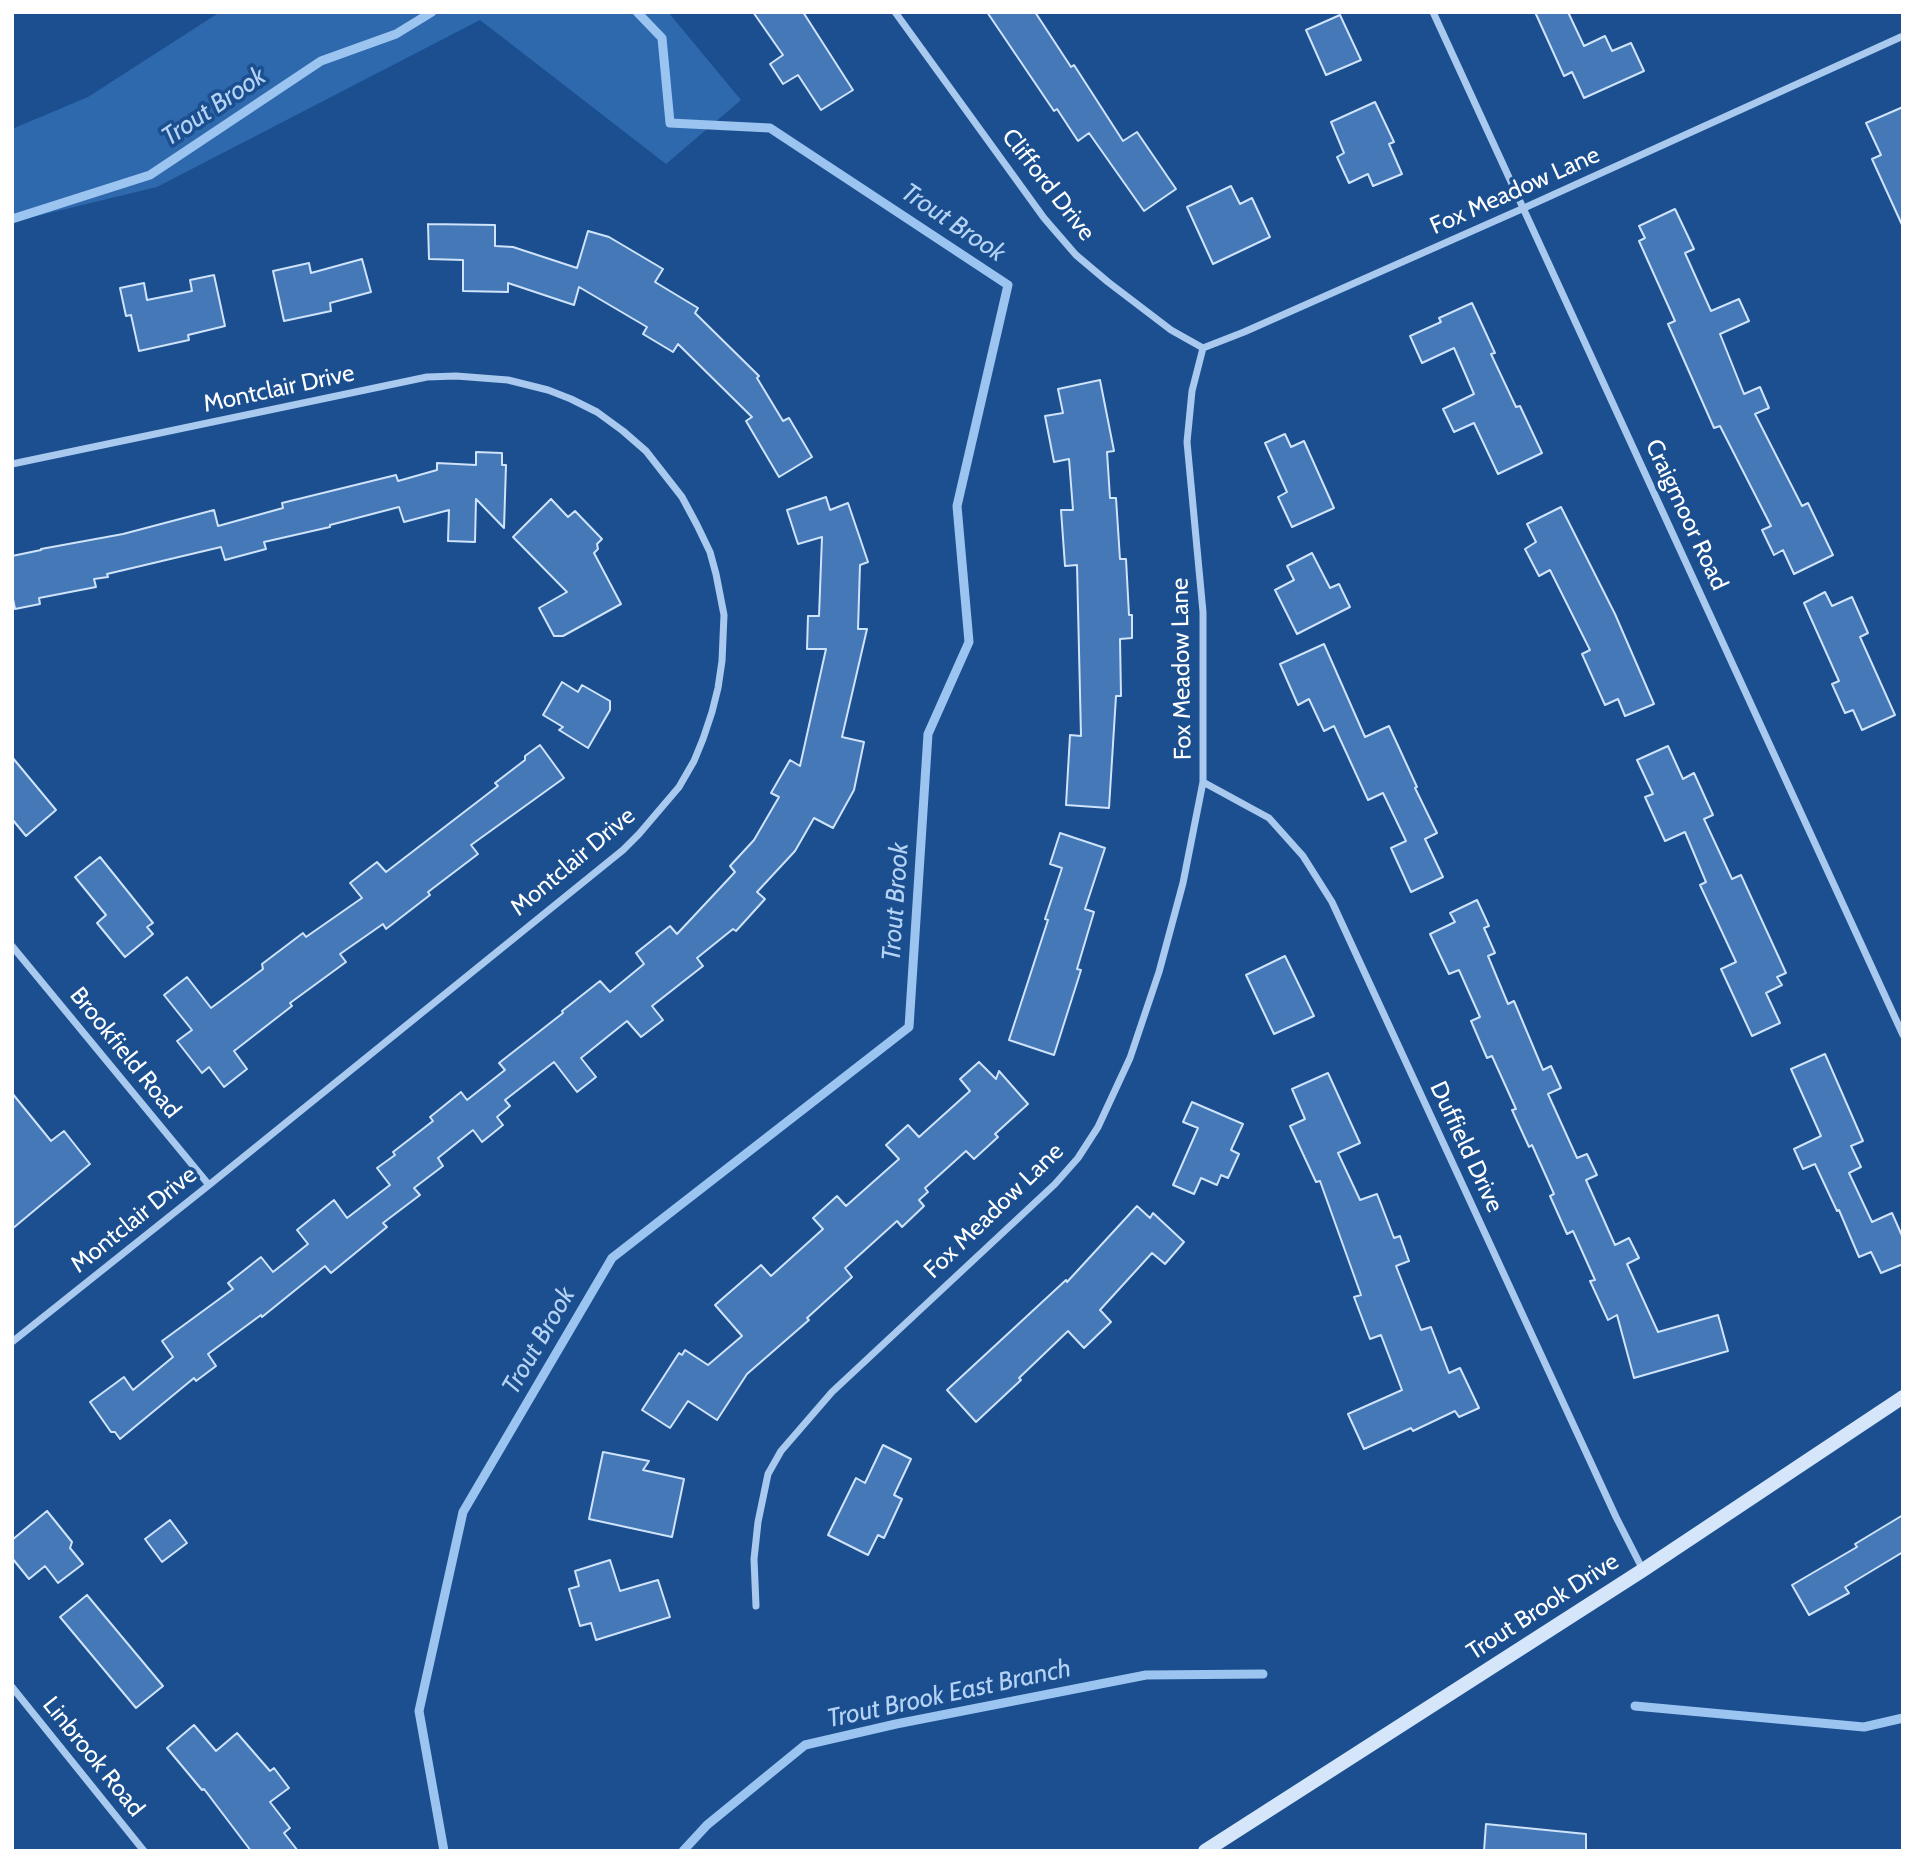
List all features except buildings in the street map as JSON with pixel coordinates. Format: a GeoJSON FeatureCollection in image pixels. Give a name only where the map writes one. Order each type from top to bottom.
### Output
{"type":"FeatureCollection","features":[{"type":"Feature","properties":{"kind":"main road","name":"Trout Brook Drive"},"geometry":{"type":"LineString","coordinates":[[1205,1851],[1643,1570],[1903,1397]]}},
{"type":"Feature","properties":{"kind":"street","name":"Clifford Drive"},"geometry":{"type":"LineString","coordinates":[[895,12],[1044,218],[1076,255],[1171,330],[1203,348]]}},
{"type":"Feature","properties":{"kind":"street","name":"Craigmoor Road"},"geometry":{"type":"LineString","coordinates":[[1433,12],[1903,1035]]}},
{"type":"Feature","properties":{"kind":"street","name":"Fox Meadow Lane"},"geometry":{"type":"LineString","coordinates":[[756,1605],[754,1559],[758,1522],[768,1474],[781,1451],[832,1392],[1055,1184],[1078,1158],[1098,1127],[1130,1058],[1159,972],[1183,883],[1203,782],[1203,612],[1187,442],[1192,391],[1203,348],[1524,208],[1903,36]]}},
{"type":"Feature","properties":{"kind":"street","name":"Montclair Drive"},"geometry":{"type":"LineString","coordinates":[[12,464],[427,377],[456,376],[528,384],[571,399],[597,412],[646,451],[666,474],[687,506],[710,552],[724,615],[722,661],[712,712],[694,761],[659,813],[623,850],[12,1342]]}},
{"type":"Feature","properties":{"kind":"street","name":"Duffield Drive"},"geometry":{"type":"LineString","coordinates":[[1203,782],[1269,818],[1303,856],[1332,902],[1616,1517],[1643,1570]]}},
{"type":"Feature","properties":{"kind":"street","name":"Brookfield Road"},"geometry":{"type":"LineString","coordinates":[[12,946],[209,1185]]}},
{"type":"Feature","properties":{"kind":"street","name":"Linbrook Road"},"geometry":{"type":"LineString","coordinates":[[12,1687],[144,1851]]}},
{"type":"Feature","properties":{"kind":"shaded area"},"geometry":{"type":"Polygon","coordinates":[[[220,12],[668,12],[741,100],[666,164],[480,20],[157,187],[12,222],[12,129],[88,97],[220,12]]]}},
{"type":"Feature","properties":{"kind":"waterway","name":"Trout Brook"},"geometry":{"type":"LineString","coordinates":[[12,219],[150,175],[321,61],[396,34],[432,12]]}},
{"type":"Feature","properties":{"kind":"waterway","name":"Trout Brook"},"geometry":{"type":"LineString","coordinates":[[444,1851],[419,1711],[463,1512],[612,1258],[909,1027],[928,734],[969,642],[957,506],[1008,285],[770,128],[670,123],[662,38],[637,12]]}},
{"type":"Feature","properties":{"kind":"waterway","name":"Trout Brook East Branch"},"geometry":{"type":"LineString","coordinates":[[683,1851],[707,1825],[805,1745],[896,1724],[1146,1675],[1263,1674]]}},
{"type":"Feature","properties":{"kind":"waterway","name":"Trout Brook East Branch"},"geometry":{"type":"LineString","coordinates":[[1635,1706],[1864,1727],[1903,1718]]}}]}
